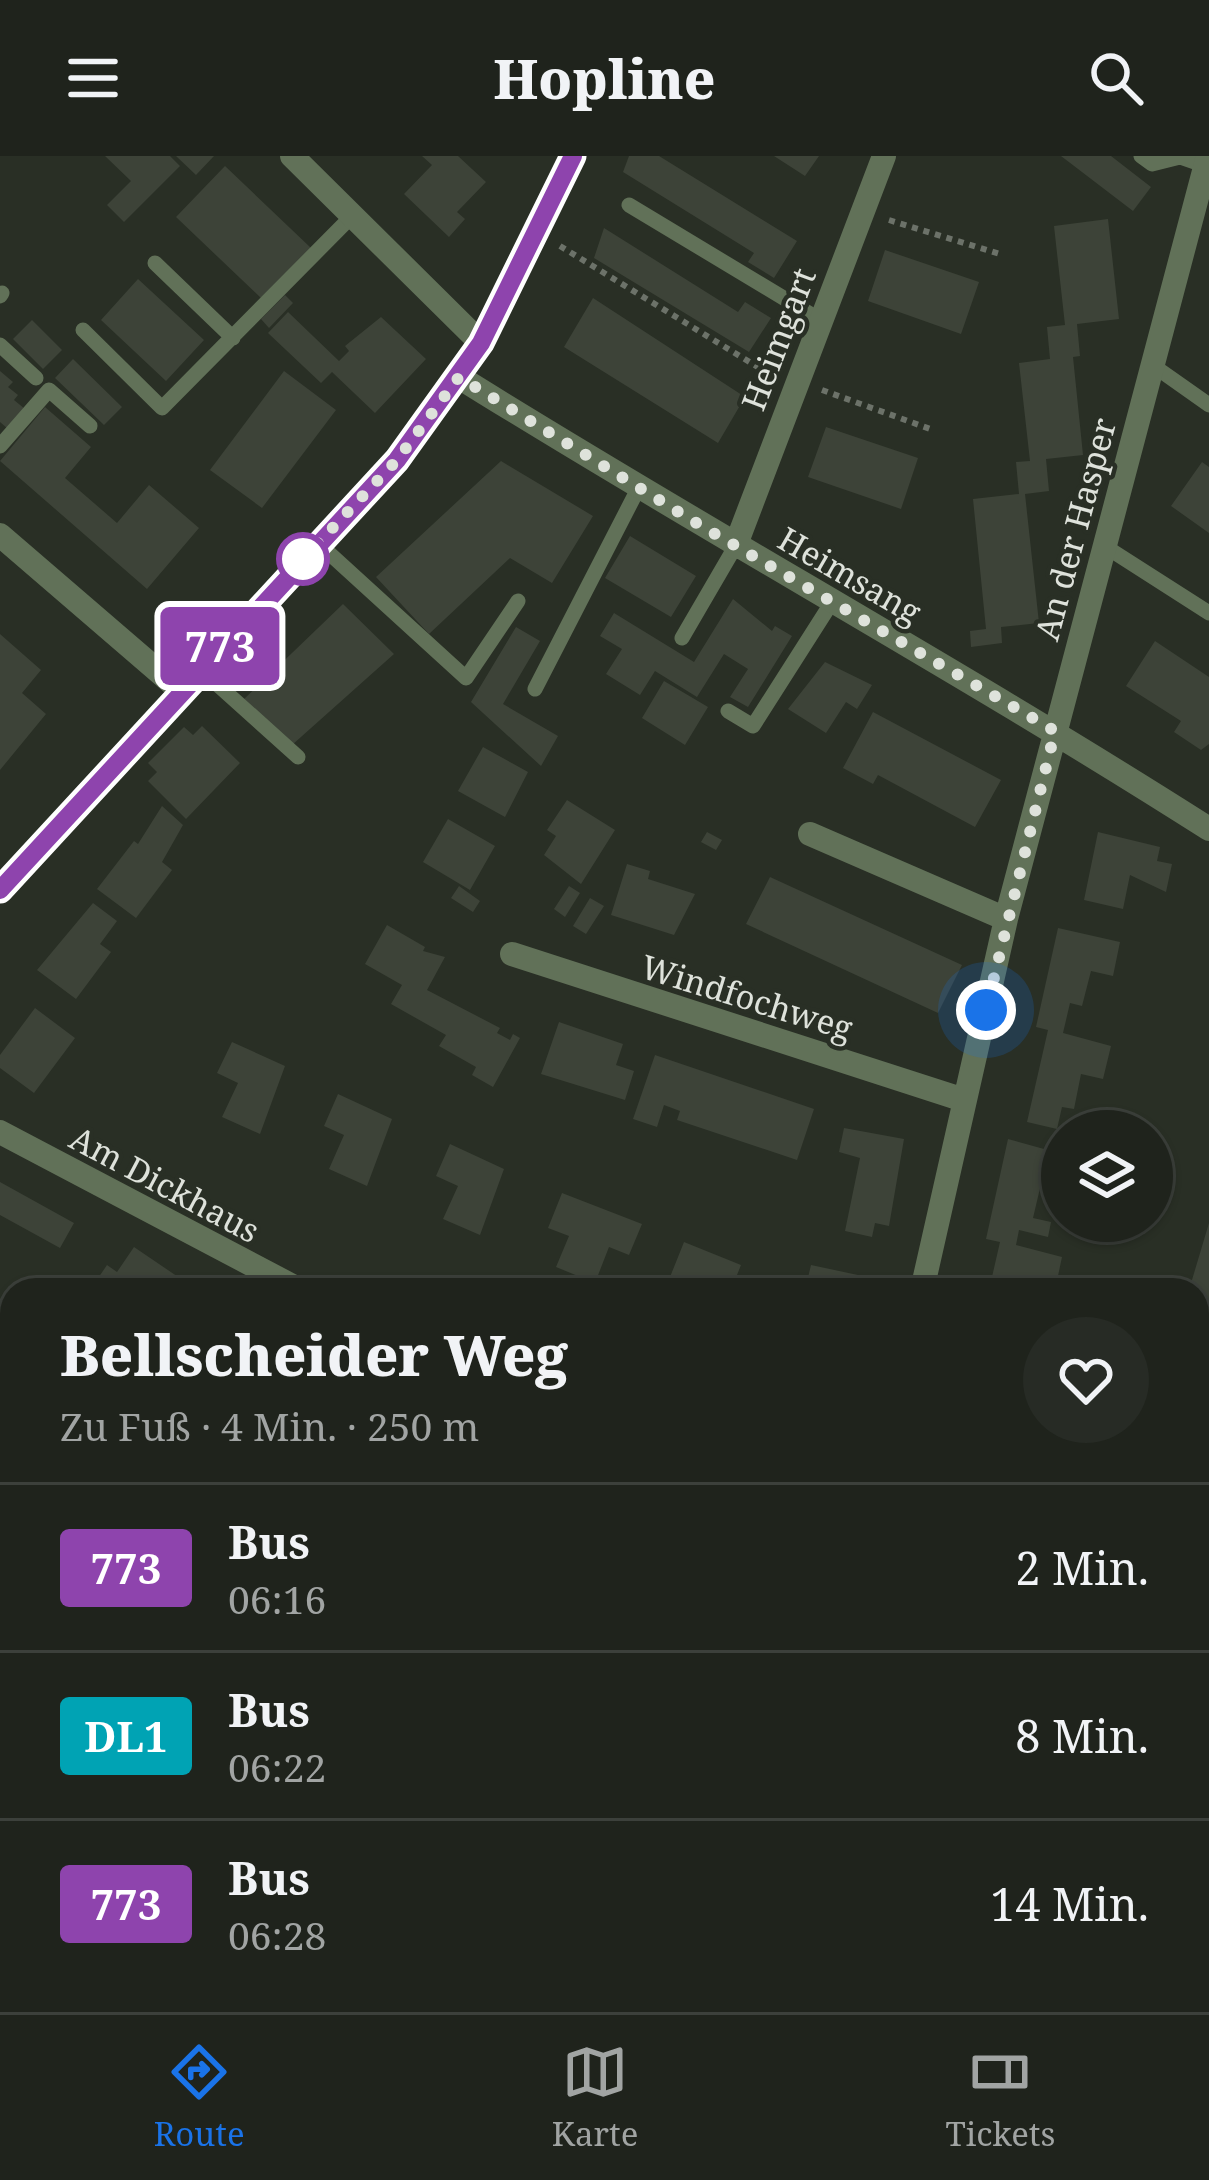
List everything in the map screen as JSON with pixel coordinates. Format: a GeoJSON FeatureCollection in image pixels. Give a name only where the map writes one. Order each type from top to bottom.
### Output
{"type":"FeatureCollection","features":[{"type":"Feature","properties":{"kind":"street"},"geometry":{"type":"LineString","coordinates":[[292,156],[481,343]]}},
{"type":"Feature","properties":{"kind":"street"},"geometry":{"type":"LineString","coordinates":[[0,890],[179,690],[397,460],[481,343],[573,156]]}},
{"type":"Feature","properties":{"kind":"street","name":"Heimgart"},"geometry":{"type":"LineString","coordinates":[[735,547],[884,156]]}},
{"type":"Feature","properties":{"kind":"street","name":"An der Hasper"},"geometry":{"type":"LineString","coordinates":[[925,1278],[1006,920],[1206,171]]}},
{"type":"Feature","properties":{"kind":"street","name":"Heimsang"},"geometry":{"type":"LineString","coordinates":[[459,377],[735,547],[1055,731],[1209,829]]}},
{"type":"Feature","properties":{"kind":"street"},"geometry":{"type":"LineString","coordinates":[[0,535],[179,690]]}},
{"type":"Feature","properties":{"kind":"street"},"geometry":{"type":"LineString","coordinates":[[810,834],[1006,920]]}},
{"type":"Feature","properties":{"kind":"street","name":"Windfochweg"},"geometry":{"type":"LineString","coordinates":[[512,954],[964,1100]]}},
{"type":"Feature","properties":{"kind":"street","name":"Am Dickhaus"},"geometry":{"type":"LineString","coordinates":[[0,1132],[246,1278]]}},
{"type":"Feature","properties":{"kind":"lane"},"geometry":{"type":"LineString","coordinates":[[1141,156],[1152,164],[1180,157],[1206,171]]}},
{"type":"Feature","properties":{"kind":"lane"},"geometry":{"type":"LineString","coordinates":[[629,205],[820,320]]}},
{"type":"Feature","properties":{"kind":"lane"},"geometry":{"type":"LineString","coordinates":[[82,330],[162,408],[353,215]]}},
{"type":"Feature","properties":{"kind":"lane"},"geometry":{"type":"LineString","coordinates":[[155,263],[233,338]]}},
{"type":"Feature","properties":{"kind":"lane"},"geometry":{"type":"LineString","coordinates":[[0,345],[37,378]]}},
{"type":"Feature","properties":{"kind":"lane"},"geometry":{"type":"LineString","coordinates":[[1151,364],[1209,405]]}},
{"type":"Feature","properties":{"kind":"lane"},"geometry":{"type":"LineString","coordinates":[[0,446],[49,390],[90,426]]}},
{"type":"Feature","properties":{"kind":"lane"},"geometry":{"type":"LineString","coordinates":[[535,689],[638,489]]}},
{"type":"Feature","properties":{"kind":"lane"},"geometry":{"type":"LineString","coordinates":[[318,543],[466,677],[518,601]]}},
{"type":"Feature","properties":{"kind":"lane"},"geometry":{"type":"LineString","coordinates":[[682,638],[735,547]]}},
{"type":"Feature","properties":{"kind":"lane"},"geometry":{"type":"LineString","coordinates":[[1106,547],[1209,613]]}},
{"type":"Feature","properties":{"kind":"lane"},"geometry":{"type":"LineString","coordinates":[[728,711],[753,726],[832,602]]}},
{"type":"Feature","properties":{"kind":"lane"},"geometry":{"type":"LineString","coordinates":[[200,668],[298,757]]}},
{"type":"Feature","properties":{"kind":"path"},"geometry":{"type":"LineString","coordinates":[[863,212],[1003,255]]}},
{"type":"Feature","properties":{"kind":"path"},"geometry":{"type":"LineString","coordinates":[[538,230],[795,383],[933,430]]}},
{"type":"Feature","properties":{"kind":"building"},"geometry":{"type":"Polygon","coordinates":[[[105,156],[170,156],[180,166],[124,222],[107,205],[131,181],[105,156]]]}},
{"type":"Feature","properties":{"kind":"building"},"geometry":{"type":"Polygon","coordinates":[[[176,156],[214,156],[196,175],[176,156]]]}},
{"type":"Feature","properties":{"kind":"building"},"geometry":{"type":"Polygon","coordinates":[[[422,156],[458,156],[486,182],[457,212],[465,219],[449,237],[404,194],[432,165],[422,156]]]}},
{"type":"Feature","properties":{"kind":"building"},"geometry":{"type":"Polygon","coordinates":[[[629,156],[659,156],[797,241],[774,278],[748,262],[754,253],[623,172],[629,156]]]}},
{"type":"Feature","properties":{"kind":"building"},"geometry":{"type":"Polygon","coordinates":[[[774,156],[819,156],[805,176],[774,156]]]}},
{"type":"Feature","properties":{"kind":"building"},"geometry":{"type":"Polygon","coordinates":[[[1061,156],[1111,156],[1151,187],[1133,211],[1061,156]]]}},
{"type":"Feature","properties":{"kind":"building"},"geometry":{"type":"Polygon","coordinates":[[[225,166],[311,248],[262,299],[176,217],[225,166]]]}},
{"type":"Feature","properties":{"kind":"building"},"geometry":{"type":"Polygon","coordinates":[[[1108,219],[1119,319],[1077,324],[1080,356],[1073,357],[1083,455],[1046,459],[1049,491],[1025,494],[1039,623],[1001,627],[1002,643],[971,647],[970,631],[986,629],[973,499],[1019,494],[1016,462],[1030,461],[1019,363],[1050,359],[1047,327],[1065,325],[1054,226],[1108,219]]]}},
{"type":"Feature","properties":{"kind":"building"},"geometry":{"type":"Polygon","coordinates":[[[604,228],[738,312],[745,302],[771,318],[749,352],[594,258],[604,228]]]}},
{"type":"Feature","properties":{"kind":"building"},"geometry":{"type":"Polygon","coordinates":[[[885,250],[979,282],[961,334],[868,301],[885,250]]]}},
{"type":"Feature","properties":{"kind":"building"},"geometry":{"type":"Polygon","coordinates":[[[138,279],[204,340],[166,381],[101,320],[138,279]]]}},
{"type":"Feature","properties":{"kind":"building"},"geometry":{"type":"Polygon","coordinates":[[[285,295],[293,303],[269,328],[261,319],[285,295]]]}},
{"type":"Feature","properties":{"kind":"building"},"geometry":{"type":"Polygon","coordinates":[[[593,298],[745,397],[718,443],[564,347],[593,298]]]}},
{"type":"Feature","properties":{"kind":"building"},"geometry":{"type":"Polygon","coordinates":[[[288,312],[339,361],[349,351],[345,346],[381,317],[426,359],[375,413],[332,372],[321,383],[268,333],[288,312]]]}},
{"type":"Feature","properties":{"kind":"building"},"geometry":{"type":"Polygon","coordinates":[[[32,320],[62,350],[43,369],[13,339],[32,320]]]}},
{"type":"Feature","properties":{"kind":"building"},"geometry":{"type":"Polygon","coordinates":[[[73,359],[122,407],[104,425],[55,378],[73,359]]]}},
{"type":"Feature","properties":{"kind":"building"},"geometry":{"type":"Polygon","coordinates":[[[0,371],[13,382],[8,387],[25,409],[8,429],[0,422],[0,371]]]}},
{"type":"Feature","properties":{"kind":"building"},"geometry":{"type":"Polygon","coordinates":[[[284,371],[336,410],[262,508],[210,470],[284,371]]]}},
{"type":"Feature","properties":{"kind":"building"},"geometry":{"type":"Polygon","coordinates":[[[45,407],[91,447],[65,478],[117,523],[149,485],[199,528],[147,589],[0,461],[45,407]]]}},
{"type":"Feature","properties":{"kind":"building"},"geometry":{"type":"Polygon","coordinates":[[[826,427],[918,458],[901,509],[808,477],[826,427]]]}},
{"type":"Feature","properties":{"kind":"building"},"geometry":{"type":"Polygon","coordinates":[[[501,461],[593,516],[552,583],[510,558],[429,634],[376,577],[501,461]]]}},
{"type":"Feature","properties":{"kind":"building"},"geometry":{"type":"Polygon","coordinates":[[[1202,462],[1209,467],[1209,533],[1171,506],[1202,462]]]}},
{"type":"Feature","properties":{"kind":"building"},"geometry":{"type":"Polygon","coordinates":[[[630,536],[696,576],[671,617],[605,578],[630,536]]]}},
{"type":"Feature","properties":{"kind":"building"},"geometry":{"type":"Polygon","coordinates":[[[733,599],[772,631],[775,626],[792,636],[748,707],[730,697],[748,669],[724,654],[697,697],[655,671],[640,695],[606,674],[622,649],[600,636],[614,613],[694,662],[733,599]]]}},
{"type":"Feature","properties":{"kind":"building"},"geometry":{"type":"Polygon","coordinates":[[[343,604],[394,654],[292,745],[243,700],[343,604]]]}},
{"type":"Feature","properties":{"kind":"building"},"geometry":{"type":"Polygon","coordinates":[[[516,627],[540,641],[503,704],[558,736],[541,766],[471,702],[516,627]]]}},
{"type":"Feature","properties":{"kind":"building"},"geometry":{"type":"Polygon","coordinates":[[[0,634],[41,670],[22,693],[46,714],[0,770],[0,634]]]}},
{"type":"Feature","properties":{"kind":"building"},"geometry":{"type":"Polygon","coordinates":[[[1155,641],[1209,677],[1209,744],[1201,750],[1174,732],[1181,721],[1126,686],[1155,641]]]}},
{"type":"Feature","properties":{"kind":"building"},"geometry":{"type":"Polygon","coordinates":[[[825,662],[872,685],[857,709],[846,702],[826,733],[788,709],[825,662]]]}},
{"type":"Feature","properties":{"kind":"building"},"geometry":{"type":"Polygon","coordinates":[[[664,681],[708,707],[685,745],[642,718],[664,681]]]}},
{"type":"Feature","properties":{"kind":"building"},"geometry":{"type":"Polygon","coordinates":[[[873,712],[1001,780],[975,827],[878,775],[873,784],[843,768],[873,712]]]}},
{"type":"Feature","properties":{"kind":"building"},"geometry":{"type":"Polygon","coordinates":[[[202,726],[240,763],[186,819],[148,781],[157,772],[148,763],[184,727],[193,735],[202,726]]]}},
{"type":"Feature","properties":{"kind":"building"},"geometry":{"type":"Polygon","coordinates":[[[483,747],[528,772],[505,817],[458,791],[483,747]]]}},
{"type":"Feature","properties":{"kind":"building"},"geometry":{"type":"Polygon","coordinates":[[[567,800],[615,830],[581,884],[544,855],[556,836],[547,830],[567,800]]]}},
{"type":"Feature","properties":{"kind":"building"},"geometry":{"type":"Polygon","coordinates":[[[162,806],[183,825],[162,862],[172,870],[136,918],[97,889],[134,841],[138,844],[162,806]]]}},
{"type":"Feature","properties":{"kind":"building"},"geometry":{"type":"Polygon","coordinates":[[[448,819],[495,846],[470,890],[423,862],[448,819]]]}},
{"type":"Feature","properties":{"kind":"building"},"geometry":{"type":"Polygon","coordinates":[[[707,832],[722,840],[716,850],[701,842],[707,832]]]}},
{"type":"Feature","properties":{"kind":"building"},"geometry":{"type":"Polygon","coordinates":[[[1098,832],[1160,847],[1157,861],[1172,864],[1166,892],[1130,875],[1123,909],[1084,900],[1098,832]]]}},
{"type":"Feature","properties":{"kind":"building"},"geometry":{"type":"Polygon","coordinates":[[[627,864],[650,871],[648,879],[695,894],[674,935],[611,915],[627,864]]]}},
{"type":"Feature","properties":{"kind":"building"},"geometry":{"type":"Polygon","coordinates":[[[770,877],[962,965],[938,1013],[746,924],[770,877]]]}},
{"type":"Feature","properties":{"kind":"building"},"geometry":{"type":"Polygon","coordinates":[[[459,886],[480,901],[473,912],[451,898],[459,886]]]}},
{"type":"Feature","properties":{"kind":"building"},"geometry":{"type":"Polygon","coordinates":[[[569,886],[580,893],[565,917],[554,909],[569,886]]]}},
{"type":"Feature","properties":{"kind":"building"},"geometry":{"type":"Polygon","coordinates":[[[590,898],[604,906],[586,934],[573,926],[590,898]]]}},
{"type":"Feature","properties":{"kind":"building"},"geometry":{"type":"Polygon","coordinates":[[[93,903],[117,921],[100,944],[111,952],[76,999],[37,970],[93,903]]]}},
{"type":"Feature","properties":{"kind":"building"},"geometry":{"type":"Polygon","coordinates":[[[387,925],[425,947],[423,951],[445,957],[427,990],[500,1028],[497,1033],[510,1040],[513,1034],[520,1038],[493,1087],[472,1075],[476,1067],[439,1046],[446,1035],[391,1004],[402,985],[365,964],[387,925]]]}},
{"type":"Feature","properties":{"kind":"building"},"geometry":{"type":"Polygon","coordinates":[[[1058,928],[1120,942],[1113,976],[1091,971],[1082,1006],[1070,1003],[1063,1033],[1111,1046],[1103,1079],[1081,1074],[1074,1109],[1041,1110],[1041,1125],[1027,1122],[1048,1030],[1036,1027],[1058,928]]]}},
{"type":"Feature","properties":{"kind":"building"},"geometry":{"type":"Polygon","coordinates":[[[35,1008],[75,1038],[34,1093],[0,1068],[0,1055],[35,1008]]]}},
{"type":"Feature","properties":{"kind":"building"},"geometry":{"type":"Polygon","coordinates":[[[559,1022],[623,1044],[616,1065],[634,1071],[625,1100],[541,1074],[559,1022]]]}},
{"type":"Feature","properties":{"kind":"building"},"geometry":{"type":"Polygon","coordinates":[[[232,1042],[285,1066],[260,1134],[222,1117],[238,1083],[217,1073],[232,1042]]]}},
{"type":"Feature","properties":{"kind":"building"},"geometry":{"type":"Polygon","coordinates":[[[655,1055],[814,1109],[797,1160],[677,1120],[680,1111],[664,1105],[657,1127],[633,1119],[655,1055]]]}},
{"type":"Feature","properties":{"kind":"building"},"geometry":{"type":"Polygon","coordinates":[[[338,1094],[392,1119],[367,1186],[329,1169],[344,1135],[324,1126],[338,1094]]]}},
{"type":"Feature","properties":{"kind":"building"},"geometry":{"type":"Polygon","coordinates":[[[844,1128],[904,1139],[889,1226],[875,1223],[872,1237],[845,1231],[860,1158],[839,1152],[844,1128]]]}},
{"type":"Feature","properties":{"kind":"building"},"geometry":{"type":"Polygon","coordinates":[[[1008,1139],[1041,1148],[1041,1184],[1033,1218],[1041,1220],[1041,1235],[1019,1230],[1016,1245],[1062,1257],[1058,1278],[992,1278],[1000,1242],[986,1239],[1008,1139]]]}},
{"type":"Feature","properties":{"kind":"building"},"geometry":{"type":"Polygon","coordinates":[[[450,1144],[504,1169],[480,1235],[443,1219],[458,1186],[436,1176],[450,1144]]]}},
{"type":"Feature","properties":{"kind":"building"},"geometry":{"type":"Polygon","coordinates":[[[0,1182],[74,1223],[60,1248],[0,1215],[0,1182]]]}},
{"type":"Feature","properties":{"kind":"building"},"geometry":{"type":"Polygon","coordinates":[[[562,1193],[642,1224],[629,1255],[609,1247],[597,1278],[583,1278],[556,1267],[569,1236],[548,1228],[562,1193]]]}},
{"type":"Feature","properties":{"kind":"building"},"geometry":{"type":"Polygon","coordinates":[[[1209,1223],[1209,1278],[1193,1278],[1209,1223]]]}},
{"type":"Feature","properties":{"kind":"building"},"geometry":{"type":"Polygon","coordinates":[[[684,1242],[741,1265],[736,1278],[670,1277],[684,1242]]]}},
{"type":"Feature","properties":{"kind":"building"},"geometry":{"type":"Polygon","coordinates":[[[134,1247],[180,1278],[98,1278],[107,1265],[117,1272],[134,1247]]]}},
{"type":"Feature","properties":{"kind":"building"},"geometry":{"type":"Polygon","coordinates":[[[811,1265],[872,1278],[808,1278],[811,1265]]]}},
{"type":"Feature","properties":{"kind":"bus line","name":"773"},"geometry":{"type":"LineString","coordinates":[[0,890],[200,668],[397,460],[481,343],[573,156]]}},
{"type":"Feature","properties":{"kind":"route"},"geometry":{"type":"LineString","coordinates":[[303,559],[397,460],[459,377],[638,489],[1055,731],[986,1010]]}}]}
